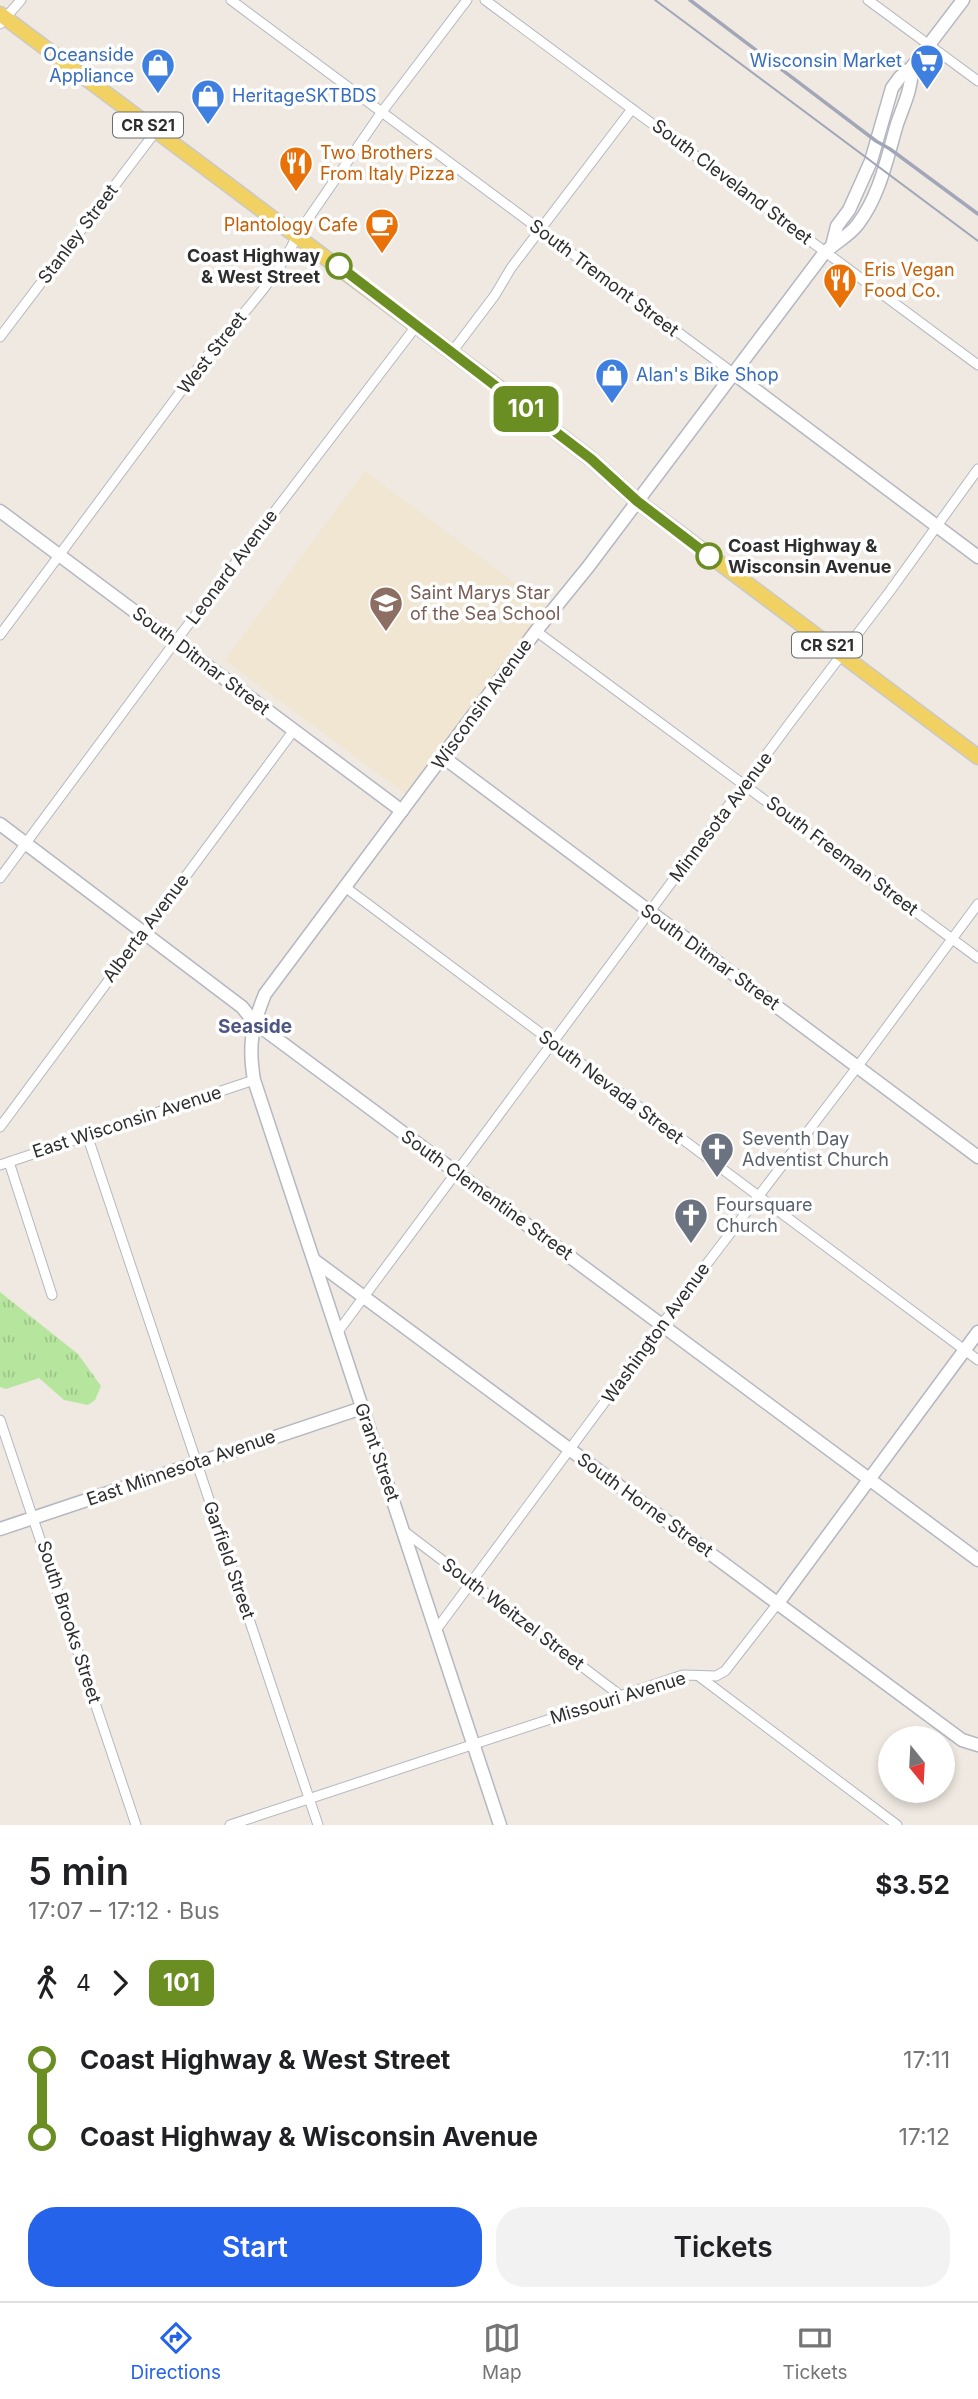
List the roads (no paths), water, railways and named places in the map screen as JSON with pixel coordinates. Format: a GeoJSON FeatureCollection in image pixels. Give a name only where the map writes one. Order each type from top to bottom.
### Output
{"type":"FeatureCollection","features":[{"type":"Feature","properties":{"kind":"main road","name":"CR S21"},"geometry":{"type":"LineString","coordinates":[[2,19],[297,234],[591,459],[676,532],[978,757]]}},
{"type":"Feature","properties":{"kind":"street"},"geometry":{"type":"LineString","coordinates":[[2,19],[21,0]]}},
{"type":"Feature","properties":{"kind":"street","name":"South Tremont Street"},"geometry":{"type":"LineString","coordinates":[[231,0],[978,557]]}},
{"type":"Feature","properties":{"kind":"street","name":"West Street"},"geometry":{"type":"LineString","coordinates":[[0,635],[210,352],[291,249],[297,234],[381,113],[467,0]]}},
{"type":"Feature","properties":{"kind":"street","name":"South Cleveland Street"},"geometry":{"type":"LineString","coordinates":[[485,0],[828,249],[978,365]]}},
{"type":"Feature","properties":{"kind":"street"},"geometry":{"type":"LineString","coordinates":[[868,0],[978,81]]}},
{"type":"Feature","properties":{"kind":"street","name":"Wisconsin Avenue"},"geometry":{"type":"LineString","coordinates":[[254,1080],[249,1054],[254,1022],[265,994],[536,631],[828,249],[837,226],[849,210],[867,171],[892,88],[912,67],[963,0]]}},
{"type":"Feature","properties":{"kind":"street"},"geometry":{"type":"LineString","coordinates":[[452,352],[632,109]]}},
{"type":"Feature","properties":{"kind":"street","name":"Stanley Street"},"geometry":{"type":"LineString","coordinates":[[0,337],[156,131]]}},
{"type":"Feature","properties":{"kind":"street","name":"Leonard Avenue"},"geometry":{"type":"LineString","coordinates":[[0,878],[416,325]]}},
{"type":"Feature","properties":{"kind":"street","name":"Minnesota Avenue"},"geometry":{"type":"LineString","coordinates":[[337,1333],[978,468]]}},
{"type":"Feature","properties":{"kind":"street","name":"South Ditmar Street"},"geometry":{"type":"LineString","coordinates":[[0,511],[402,811]]}},
{"type":"Feature","properties":{"kind":"street","name":"South Freeman Street"},"geometry":{"type":"LineString","coordinates":[[536,631],[978,958]]}},
{"type":"Feature","properties":{"kind":"street","name":"Alberta Avenue"},"geometry":{"type":"LineString","coordinates":[[0,1127],[294,730]]}},
{"type":"Feature","properties":{"kind":"street","name":"South Ditmar Street"},"geometry":{"type":"LineString","coordinates":[[443,757],[978,1157]]}},
{"type":"Feature","properties":{"kind":"street","name":"South Clementine Street"},"geometry":{"type":"LineString","coordinates":[[0,824],[242,1007],[254,1022],[978,1560]]}},
{"type":"Feature","properties":{"kind":"street","name":"South Nevada Street"},"geometry":{"type":"LineString","coordinates":[[345,887],[978,1360]]}},
{"type":"Feature","properties":{"kind":"street","name":"Washington Avenue"},"geometry":{"type":"LineString","coordinates":[[436,1630],[978,904]]}},
{"type":"Feature","properties":{"kind":"street","name":"East Wisconsin Avenue"},"geometry":{"type":"LineString","coordinates":[[4,1163],[254,1080]]}},
{"type":"Feature","properties":{"kind":"street","name":"Grant Street"},"geometry":{"type":"LineString","coordinates":[[254,1080],[500,1825]]}},
{"type":"Feature","properties":{"kind":"street","name":"Garfield Street"},"geometry":{"type":"LineString","coordinates":[[87,1135],[318,1825]]}},
{"type":"Feature","properties":{"kind":"street"},"geometry":{"type":"LineString","coordinates":[[4,1163],[52,1295]]}},
{"type":"Feature","properties":{"kind":"street","name":"South Horne Street"},"geometry":{"type":"LineString","coordinates":[[314,1259],[962,1741],[978,1745]]}},
{"type":"Feature","properties":{"kind":"street","name":"Missouri Avenue"},"geometry":{"type":"LineString","coordinates":[[229,1825],[683,1675],[696,1674],[706,1677],[725,1671],[871,1479],[978,1332]]}},
{"type":"Feature","properties":{"kind":"street","name":"East Minnesota Avenue"},"geometry":{"type":"LineString","coordinates":[[0,1529],[362,1408]]}},
{"type":"Feature","properties":{"kind":"street","name":"South Brooks Street"},"geometry":{"type":"LineString","coordinates":[[0,1420],[136,1825]]}},
{"type":"Feature","properties":{"kind":"street","name":"South Weitzel Street"},"geometry":{"type":"LineString","coordinates":[[405,1532],[621,1696]]}},
{"type":"Feature","properties":{"kind":"street"},"geometry":{"type":"LineString","coordinates":[[696,1674],[897,1825]]}},
{"type":"Feature","properties":{"kind":"tram line"},"geometry":{"type":"LineString","coordinates":[[655,0],[978,241]]}},
{"type":"Feature","properties":{"kind":"railway"},"geometry":{"type":"LineString","coordinates":[[690,0],[876,141],[978,214]]}},
{"type":"Feature","properties":{"kind":"place","name":"Wisconsin Market"},"geometry":{"type":"Point","coordinates":[927,91]}},
{"type":"Feature","properties":{"kind":"place","name":"Oceanside Appliance"},"geometry":{"type":"Point","coordinates":[158,95]}},
{"type":"Feature","properties":{"kind":"place","name":"HeritageSKTBDS"},"geometry":{"type":"Point","coordinates":[208,126]}},
{"type":"Feature","properties":{"kind":"place","name":"Two Brothers From Italy Pizza"},"geometry":{"type":"Point","coordinates":[296,193]}},
{"type":"Feature","properties":{"kind":"place","name":"Plantology Cafe"},"geometry":{"type":"Point","coordinates":[382,255]}},
{"type":"Feature","properties":{"kind":"place","name":"Coast Highway & West Street"},"geometry":{"type":"Point","coordinates":[339,266]}},
{"type":"Feature","properties":{"kind":"place","name":"Eris Vegan Food Co."},"geometry":{"type":"Point","coordinates":[840,310]}},
{"type":"Feature","properties":{"kind":"place","name":"Alan's Bike Shop"},"geometry":{"type":"Point","coordinates":[612,405]}},
{"type":"Feature","properties":{"kind":"place","name":"Coast Highway & Wisconsin Avenue"},"geometry":{"type":"Point","coordinates":[709,556]}},
{"type":"Feature","properties":{"kind":"place","name":"Saint Marys Star of the Sea School"},"geometry":{"type":"Point","coordinates":[386,633]}},
{"type":"Feature","properties":{"kind":"place","name":"Seventh Day Adventist Church"},"geometry":{"type":"Point","coordinates":[717,1179]}},
{"type":"Feature","properties":{"kind":"place","name":"Foursquare Church"},"geometry":{"type":"Point","coordinates":[691,1245]}},
{"type":"Feature","properties":{"kind":"district","name":"Seaside"},"geometry":{"type":"Point","coordinates":[255,1026]}}]}
